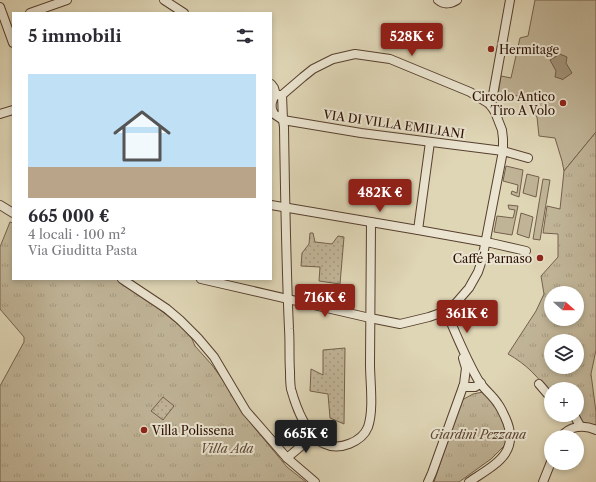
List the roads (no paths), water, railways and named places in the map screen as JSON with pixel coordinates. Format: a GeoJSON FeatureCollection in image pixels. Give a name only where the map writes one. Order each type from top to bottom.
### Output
{"type":"FeatureCollection","features":[{"type":"Feature","properties":{"kind":"street"},"geometry":{"type":"LineString","coordinates":[[33,12],[66,0]]}},
{"type":"Feature","properties":{"kind":"street"},"geometry":{"type":"LineString","coordinates":[[164,0],[182,12]]}},
{"type":"Feature","properties":{"kind":"street"},"geometry":{"type":"LineString","coordinates":[[438,0],[450,4],[457,0]]}},
{"type":"Feature","properties":{"kind":"street"},"geometry":{"type":"LineString","coordinates":[[491,106],[510,0]]}},
{"type":"Feature","properties":{"kind":"street"},"geometry":{"type":"LineString","coordinates":[[0,7],[12,40]]}},
{"type":"Feature","properties":{"kind":"street"},"geometry":{"type":"LineString","coordinates":[[205,280],[400,324],[444,312],[456,303],[469,288],[478,272],[482,260],[503,151],[502,130],[495,112],[483,99],[470,92],[390,59],[355,54],[333,59],[313,69],[272,100]]}},
{"type":"Feature","properties":{"kind":"street"},"geometry":{"type":"LineString","coordinates":[[272,85],[279,95],[284,134],[290,387],[296,405],[313,436],[327,446],[342,446],[354,441],[367,429],[370,420],[371,222]]}},
{"type":"Feature","properties":{"kind":"street"},"geometry":{"type":"LineString","coordinates":[[0,114],[12,110]]}},
{"type":"Feature","properties":{"kind":"street"},"geometry":{"type":"LineString","coordinates":[[272,110],[283,120]]}},
{"type":"Feature","properties":{"kind":"street","name":"VIA DI VILLA EMILIANI"},"geometry":{"type":"LineString","coordinates":[[283,120],[361,133],[503,151],[528,158]]}},
{"type":"Feature","properties":{"kind":"street"},"geometry":{"type":"LineString","coordinates":[[418,230],[430,142]]}},
{"type":"Feature","properties":{"kind":"street"},"geometry":{"type":"LineString","coordinates":[[0,205],[12,212]]}},
{"type":"Feature","properties":{"kind":"street"},"geometry":{"type":"LineString","coordinates":[[272,205],[485,242],[526,251]]}},
{"type":"Feature","properties":{"kind":"street"},"geometry":{"type":"LineString","coordinates":[[123,280],[180,320],[198,338],[214,357],[246,411],[287,458],[315,482]]}},
{"type":"Feature","properties":{"kind":"street"},"geometry":{"type":"LineString","coordinates":[[444,312],[464,360],[498,403],[509,425],[510,440],[507,452],[494,466],[468,482]]}},
{"type":"Feature","properties":{"kind":"street"},"geometry":{"type":"LineString","coordinates":[[428,482],[463,387],[468,366]]}},
{"type":"Feature","properties":{"kind":"street"},"geometry":{"type":"LineString","coordinates":[[463,387],[476,388],[481,383]]}},
{"type":"Feature","properties":{"kind":"street"},"geometry":{"type":"LineString","coordinates":[[539,384],[544,390]]}},
{"type":"Feature","properties":{"kind":"street"},"geometry":{"type":"LineString","coordinates":[[578,422],[580,426]]}},
{"type":"Feature","properties":{"kind":"street"},"geometry":{"type":"LineString","coordinates":[[569,430],[580,426],[596,430]]}},
{"type":"Feature","properties":{"kind":"street"},"geometry":{"type":"LineString","coordinates":[[287,458],[313,436]]}},
{"type":"Feature","properties":{"kind":"street"},"geometry":{"type":"LineString","coordinates":[[543,482],[548,470]]}},
{"type":"Feature","properties":{"kind":"place","name":"Hermitage"},"geometry":{"type":"Point","coordinates":[491,49]}},
{"type":"Feature","properties":{"kind":"place","name":"Circolo Antico Tiro A Volo"},"geometry":{"type":"Point","coordinates":[563,103]}},
{"type":"Feature","properties":{"kind":"place","name":"Caffé Parnaso"},"geometry":{"type":"Point","coordinates":[540,258]}},
{"type":"Feature","properties":{"kind":"place","name":"Villa Polissena"},"geometry":{"type":"Point","coordinates":[144,430]}},
{"type":"Feature","properties":{"kind":"park label","name":"Giardini Pezzana"},"geometry":{"type":"Point","coordinates":[478,434]}},
{"type":"Feature","properties":{"kind":"park label","name":"Villa Ada"},"geometry":{"type":"Point","coordinates":[227,448]}}]}
